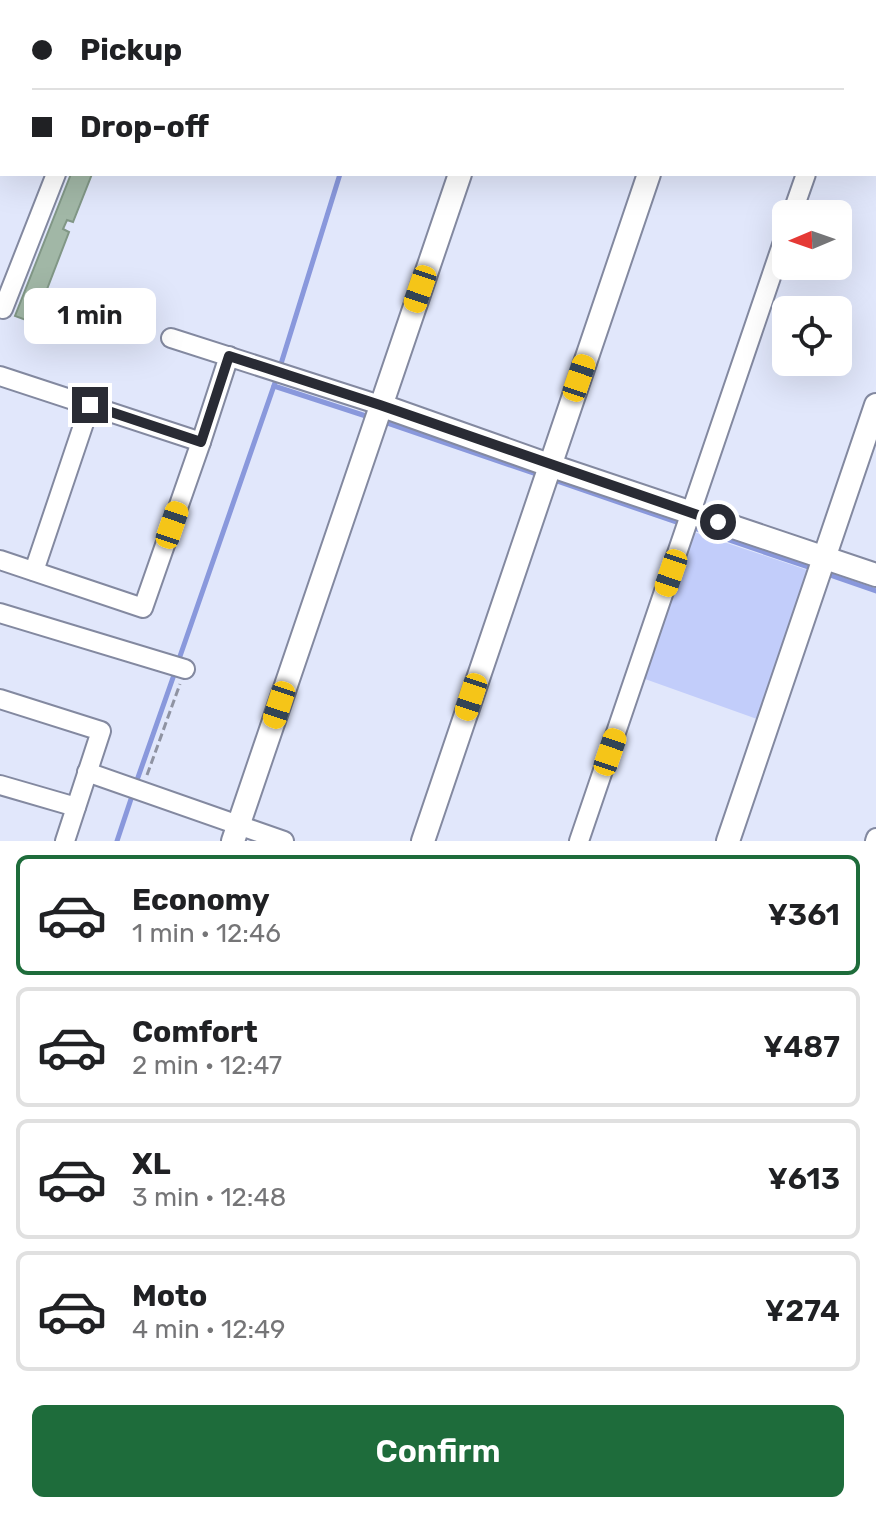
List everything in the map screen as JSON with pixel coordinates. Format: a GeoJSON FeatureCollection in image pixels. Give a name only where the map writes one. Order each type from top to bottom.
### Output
{"type":"FeatureCollection","features":[{"type":"Feature","properties":{"kind":"street"},"geometry":{"type":"LineString","coordinates":[[3,309],[55,176]]}},
{"type":"Feature","properties":{"kind":"street"},"geometry":{"type":"LineString","coordinates":[[236,833],[459,176]]}},
{"type":"Feature","properties":{"kind":"street"},"geometry":{"type":"LineString","coordinates":[[423,841],[648,176]]}},
{"type":"Feature","properties":{"kind":"street"},"geometry":{"type":"LineString","coordinates":[[797,200],[805,176]]}},
{"type":"Feature","properties":{"kind":"street"},"geometry":{"type":"LineString","coordinates":[[579,841],[772,274]]}},
{"type":"Feature","properties":{"kind":"street"},"geometry":{"type":"LineString","coordinates":[[171,338],[380,405],[876,575]]}},
{"type":"Feature","properties":{"kind":"street"},"geometry":{"type":"LineString","coordinates":[[0,560],[143,608],[229,356]]}},
{"type":"Feature","properties":{"kind":"street"},"geometry":{"type":"LineString","coordinates":[[0,376],[201,442]]}},
{"type":"Feature","properties":{"kind":"street"},"geometry":{"type":"LineString","coordinates":[[34,571],[90,405]]}},
{"type":"Feature","properties":{"kind":"street"},"geometry":{"type":"LineString","coordinates":[[728,841],[876,405]]}},
{"type":"Feature","properties":{"kind":"street"},"geometry":{"type":"LineString","coordinates":[[0,613],[185,669]]}},
{"type":"Feature","properties":{"kind":"street"},"geometry":{"type":"LineString","coordinates":[[0,699],[101,731],[65,841]]}},
{"type":"Feature","properties":{"kind":"street"},"geometry":{"type":"LineString","coordinates":[[87,772],[141,791],[236,833],[284,841]]}},
{"type":"Feature","properties":{"kind":"street"},"geometry":{"type":"LineString","coordinates":[[0,785],[76,807]]}},
{"type":"Feature","properties":{"kind":"path"},"geometry":{"type":"LineString","coordinates":[[141,791],[185,669]]}},
{"type":"Feature","properties":{"kind":"shaded area"},"geometry":{"type":"Polygon","coordinates":[[[694,532],[807,570],[757,719],[645,679],[694,532]]]}},
{"type":"Feature","properties":{"kind":"building"},"geometry":{"type":"Polygon","coordinates":[[[70,176],[91,176],[73,222],[67,220],[63,229],[69,232],[34,323],[15,316],[70,176]]]}},
{"type":"Feature","properties":{"kind":"waterway"},"geometry":{"type":"LineString","coordinates":[[280,367],[339,176]]}},
{"type":"Feature","properties":{"kind":"waterway"},"geometry":{"type":"LineString","coordinates":[[178,662],[277,377]]}},
{"type":"Feature","properties":{"kind":"waterway"},"geometry":{"type":"LineString","coordinates":[[274,386],[372,418]]}},
{"type":"Feature","properties":{"kind":"waterway"},"geometry":{"type":"LineString","coordinates":[[381,421],[542,476]]}},
{"type":"Feature","properties":{"kind":"waterway"},"geometry":{"type":"LineString","coordinates":[[551,479],[682,524]]}},
{"type":"Feature","properties":{"kind":"waterway"},"geometry":{"type":"LineString","coordinates":[[691,527],[814,569]]}},
{"type":"Feature","properties":{"kind":"waterway"},"geometry":{"type":"LineString","coordinates":[[824,573],[876,591]]}},
{"type":"Feature","properties":{"kind":"waterway"},"geometry":{"type":"LineString","coordinates":[[136,783],[175,672]]}},
{"type":"Feature","properties":{"kind":"waterway"},"geometry":{"type":"LineString","coordinates":[[117,841],[133,793]]}},
{"type":"Feature","properties":{"kind":"route"},"geometry":{"type":"LineString","coordinates":[[90,405],[201,442],[229,356],[718,522]]}}]}
